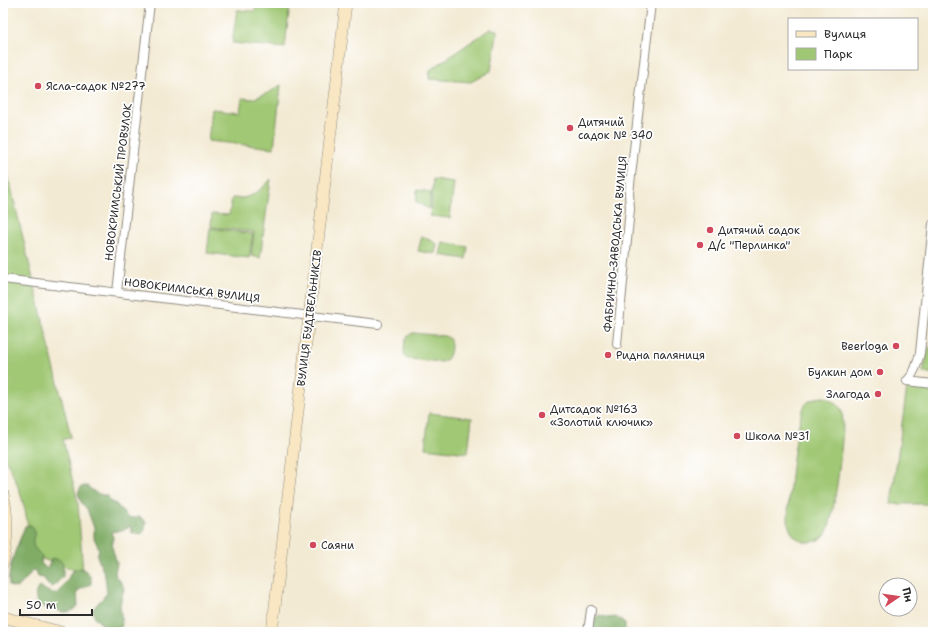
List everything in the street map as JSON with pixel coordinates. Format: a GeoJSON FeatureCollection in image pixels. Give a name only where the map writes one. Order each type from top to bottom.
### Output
{"type":"FeatureCollection","features":[{"type":"Feature","properties":{"kind":"street","name":"НОВОКРИМСЬКИЙ ПРОВУЛОК"},"geometry":{"type":"LineString","coordinates":[[117,292],[150,3]]}},
{"type":"Feature","properties":{"kind":"street","name":"ВУЛИЦЯ БУДІВЕЛЬНИКІВ"},"geometry":{"type":"LineString","coordinates":[[272,632],[346,3]]}},
{"type":"Feature","properties":{"kind":"street","name":"ФАБРИЧНО-ЗАВОДСЬКА ВУЛИЦЯ"},"geometry":{"type":"LineString","coordinates":[[617,344],[630,209],[630,193],[651,3]]}},
{"type":"Feature","properties":{"kind":"street"},"geometry":{"type":"LineString","coordinates":[[933,224],[920,353],[917,366],[907,381],[933,384]]}},
{"type":"Feature","properties":{"kind":"street","name":"НОВОКРИМСЬКА ВУЛИЦЯ"},"geometry":{"type":"LineString","coordinates":[[3,279],[378,324]]}},
{"type":"Feature","properties":{"kind":"street"},"geometry":{"type":"LineString","coordinates":[[3,494],[8,520],[7,542],[3,563]]}},
{"type":"Feature","properties":{"kind":"street"},"geometry":{"type":"LineString","coordinates":[[588,632],[591,610]]}},
{"type":"Feature","properties":{"kind":"street"},"geometry":{"type":"LineString","coordinates":[[3,617],[61,632]]}},
{"type":"Feature","properties":{"kind":"green space"},"geometry":{"type":"Polygon","coordinates":[[[256,3],[290,3],[285,48],[232,43],[237,10],[255,11],[256,3]]]}},
{"type":"Feature","properties":{"kind":"green space"},"geometry":{"type":"Polygon","coordinates":[[[490,29],[498,30],[491,71],[471,82],[429,79],[430,70],[490,29]]]}},
{"type":"Feature","properties":{"kind":"green space"},"geometry":{"type":"Polygon","coordinates":[[[281,85],[274,148],[208,141],[212,109],[240,112],[242,98],[252,99],[270,92],[281,85]]]}},
{"type":"Feature","properties":{"kind":"green space"},"geometry":{"type":"Polygon","coordinates":[[[3,161],[5,163],[71,437],[63,440],[78,503],[83,573],[25,553],[28,531],[25,508],[12,471],[3,454],[3,161]]]}},
{"type":"Feature","properties":{"kind":"green space"},"geometry":{"type":"Polygon","coordinates":[[[271,179],[260,258],[251,256],[254,232],[211,227],[212,214],[229,215],[232,198],[244,198],[254,194],[271,179]]]}},
{"type":"Feature","properties":{"kind":"green space"},"geometry":{"type":"Polygon","coordinates":[[[433,179],[454,182],[450,218],[430,216],[433,179]]]}},
{"type":"Feature","properties":{"kind":"green space"},"geometry":{"type":"Polygon","coordinates":[[[417,190],[431,192],[429,209],[416,202],[417,190]]]}},
{"type":"Feature","properties":{"kind":"green space"},"geometry":{"type":"Polygon","coordinates":[[[210,228],[253,234],[249,258],[207,253],[210,228]]]}},
{"type":"Feature","properties":{"kind":"green space"},"geometry":{"type":"Polygon","coordinates":[[[422,236],[437,244],[435,254],[418,251],[422,236]]]}},
{"type":"Feature","properties":{"kind":"green space"},"geometry":{"type":"Polygon","coordinates":[[[443,242],[468,247],[466,259],[440,255],[443,242]]]}},
{"type":"Feature","properties":{"kind":"green space"},"geometry":{"type":"Polygon","coordinates":[[[413,333],[444,336],[449,338],[451,349],[447,359],[442,362],[409,359],[405,357],[404,350],[406,340],[413,333]]]}},
{"type":"Feature","properties":{"kind":"green space"},"geometry":{"type":"Polygon","coordinates":[[[933,344],[933,373],[923,373],[928,350],[933,344]]]}},
{"type":"Feature","properties":{"kind":"green space"},"geometry":{"type":"Polygon","coordinates":[[[907,387],[933,390],[933,504],[891,504],[907,387]]]}},
{"type":"Feature","properties":{"kind":"green space"},"geometry":{"type":"Polygon","coordinates":[[[824,397],[837,404],[842,412],[843,421],[839,472],[833,509],[827,532],[818,540],[806,542],[795,537],[789,527],[788,518],[792,467],[798,430],[804,407],[815,398],[824,397]]]}},
{"type":"Feature","properties":{"kind":"green space"},"geometry":{"type":"Polygon","coordinates":[[[429,413],[472,418],[468,453],[425,448],[429,413]]]}},
{"type":"Feature","properties":{"kind":"green space"},"geometry":{"type":"Polygon","coordinates":[[[87,486],[96,493],[107,496],[111,502],[116,504],[128,518],[140,517],[146,522],[144,532],[141,534],[132,533],[130,526],[123,530],[111,532],[113,537],[112,547],[117,564],[115,572],[116,577],[122,583],[124,589],[120,604],[122,625],[118,631],[111,632],[96,619],[92,611],[107,593],[105,576],[97,556],[99,549],[94,538],[94,528],[87,509],[81,502],[78,493],[81,487],[87,486]]]}},
{"type":"Feature","properties":{"kind":"green space"},"geometry":{"type":"Polygon","coordinates":[[[31,525],[35,532],[33,545],[42,556],[41,563],[47,569],[52,558],[60,560],[63,564],[63,576],[53,587],[48,585],[44,578],[38,577],[36,571],[32,570],[25,580],[16,588],[9,586],[11,563],[25,526],[31,525]]]}},
{"type":"Feature","properties":{"kind":"green space"},"geometry":{"type":"Polygon","coordinates":[[[80,568],[89,574],[91,584],[77,591],[78,606],[70,612],[61,612],[54,608],[45,608],[37,604],[36,594],[40,586],[49,592],[59,593],[71,572],[80,568]]]}},
{"type":"Feature","properties":{"kind":"green space"},"geometry":{"type":"Polygon","coordinates":[[[600,615],[609,618],[615,617],[622,620],[625,623],[625,632],[593,632],[593,618],[600,615]]]}},
{"type":"Feature","properties":{"kind":"tram line"},"geometry":{"type":"LineString","coordinates":[[3,627],[24,632]]}},
{"type":"Feature","properties":{"kind":"place","name":"Ясла-садок №277"},"geometry":{"type":"Point","coordinates":[38,86]}},
{"type":"Feature","properties":{"kind":"place","name":"Дитячий садок № 340"},"geometry":{"type":"Point","coordinates":[570,128]}},
{"type":"Feature","properties":{"kind":"place","name":"Дитячий садок"},"geometry":{"type":"Point","coordinates":[710,230]}},
{"type":"Feature","properties":{"kind":"place","name":"Д/с \"Перлинка\""},"geometry":{"type":"Point","coordinates":[700,245]}},
{"type":"Feature","properties":{"kind":"place","name":"Beerloga"},"geometry":{"type":"Point","coordinates":[896,346]}},
{"type":"Feature","properties":{"kind":"place","name":"Ридна паляниця"},"geometry":{"type":"Point","coordinates":[608,355]}},
{"type":"Feature","properties":{"kind":"place","name":"Булкин дом"},"geometry":{"type":"Point","coordinates":[880,372]}},
{"type":"Feature","properties":{"kind":"place","name":"Злагода"},"geometry":{"type":"Point","coordinates":[878,394]}},
{"type":"Feature","properties":{"kind":"place","name":"Дитсадок №163 «Золотий ключик»"},"geometry":{"type":"Point","coordinates":[542,415]}},
{"type":"Feature","properties":{"kind":"place","name":"Школа №31"},"geometry":{"type":"Point","coordinates":[737,436]}},
{"type":"Feature","properties":{"kind":"place","name":"Саяни"},"geometry":{"type":"Point","coordinates":[313,545]}}]}
